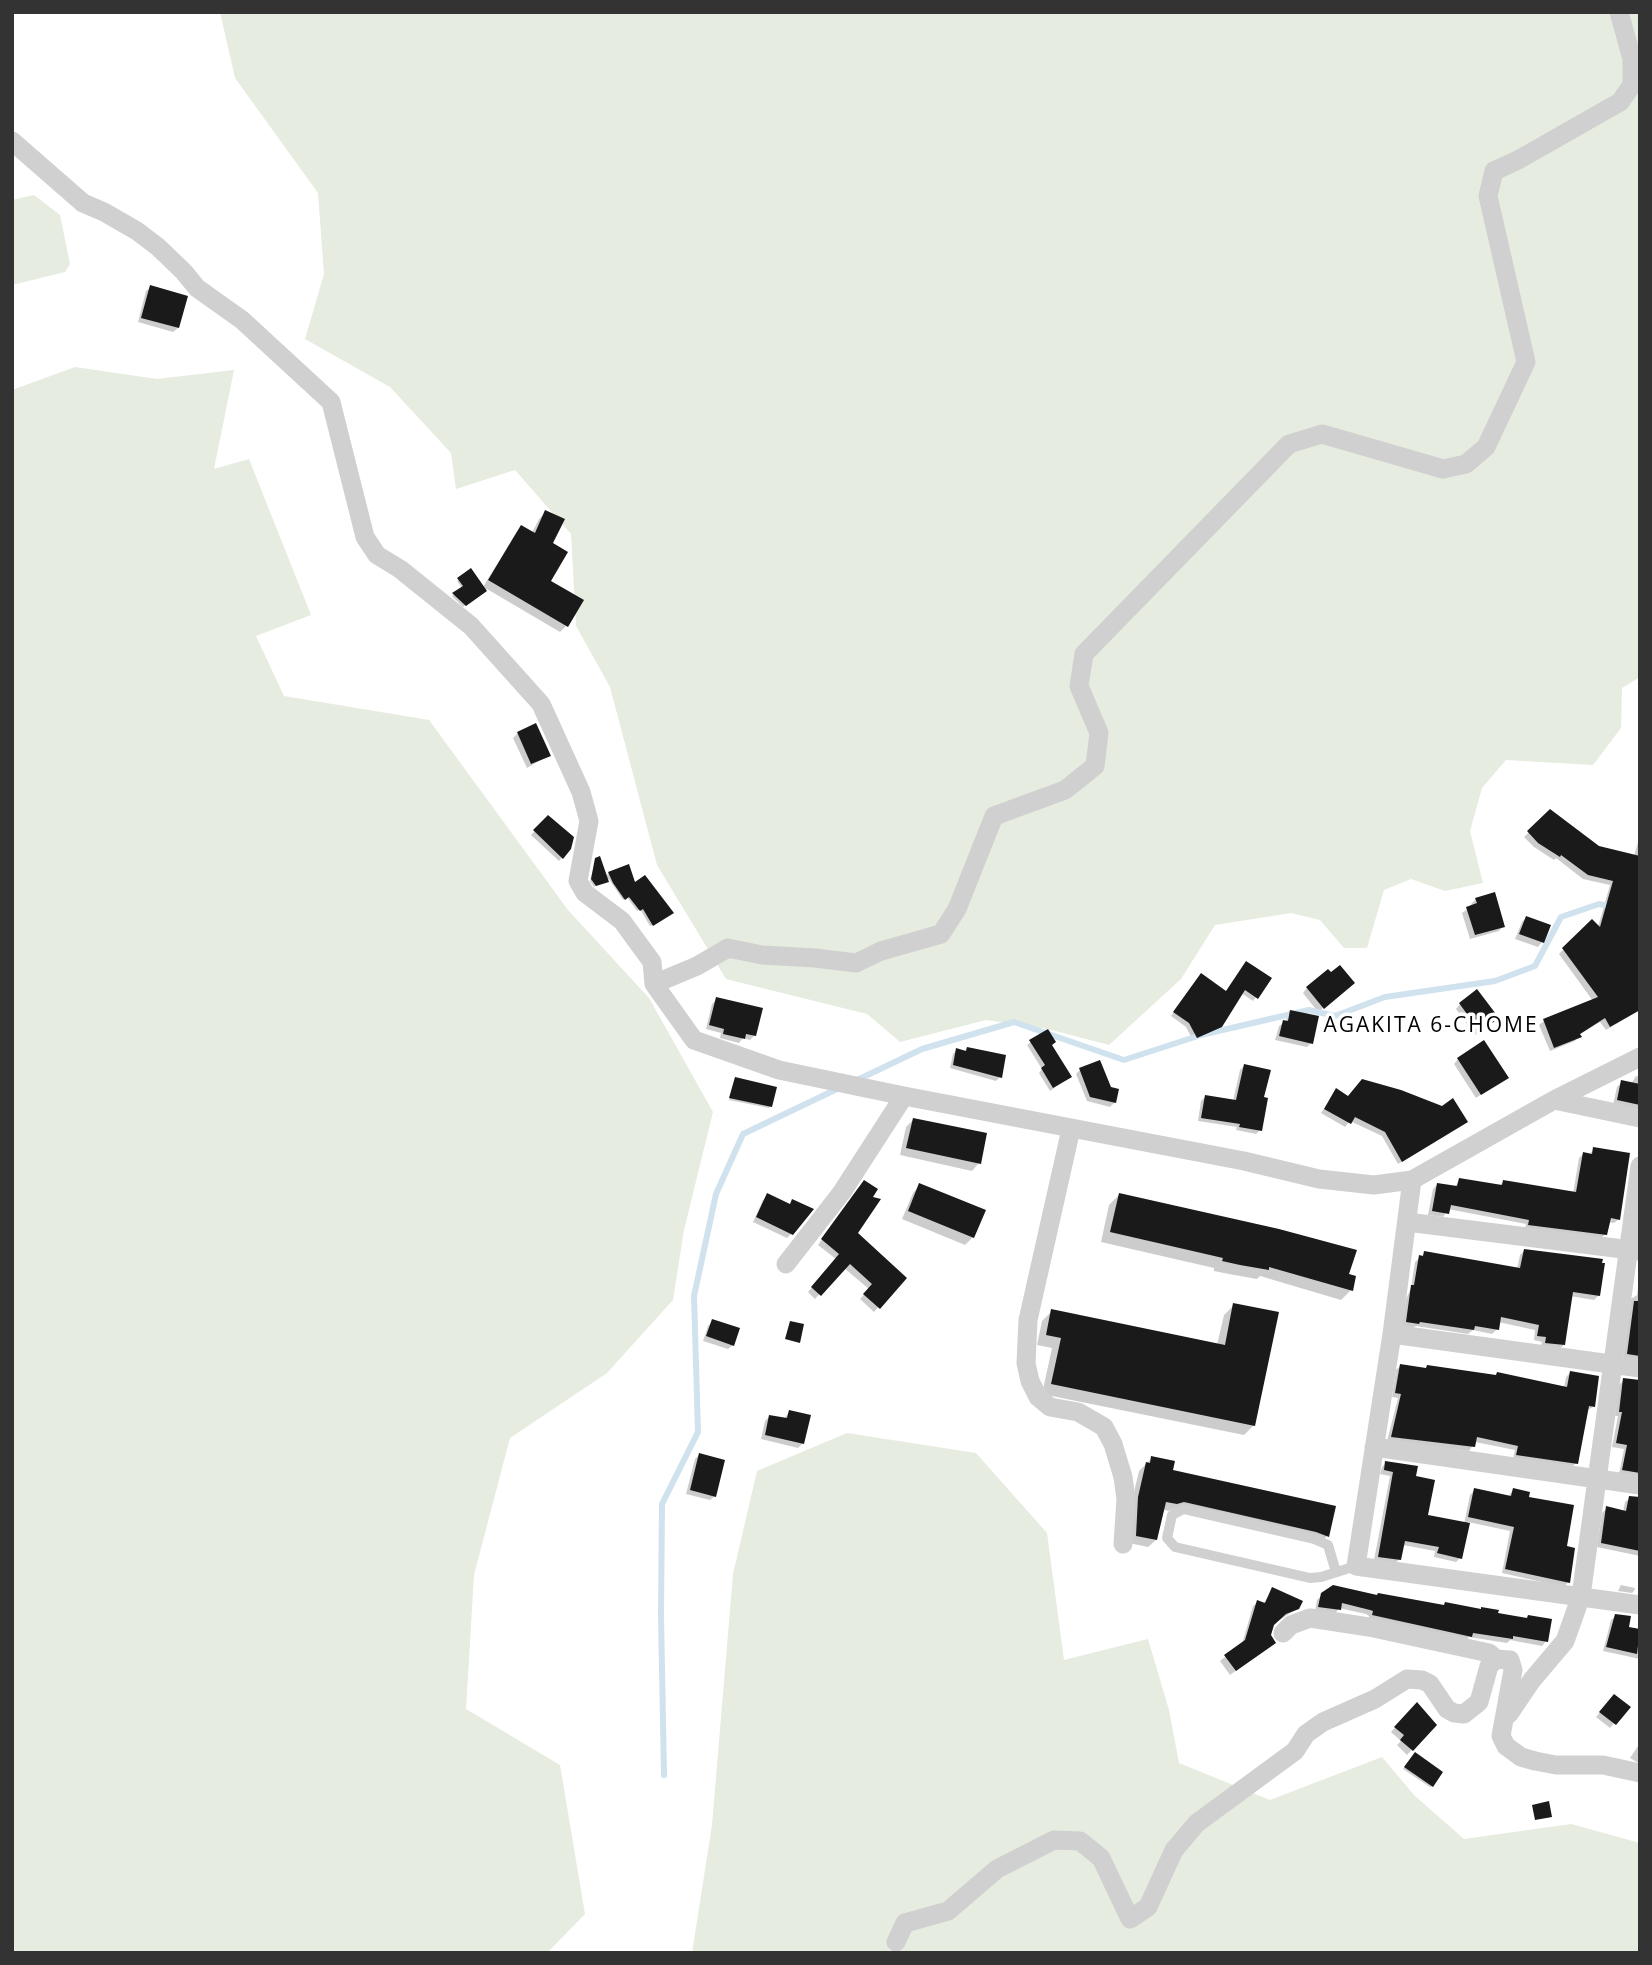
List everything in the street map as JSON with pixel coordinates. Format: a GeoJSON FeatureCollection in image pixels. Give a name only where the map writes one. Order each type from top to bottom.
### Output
{"type":"FeatureCollection","features":[{"type":"Feature","properties":{"kind":"street"},"geometry":{"type":"LineString","coordinates":[[654,984],[697,967],[728,948],[762,955],[856,963],[881,951],[941,934],[957,909],[994,816],[1065,790],[1095,766],[1099,733],[1079,686],[1084,654],[1289,444],[1322,434],[1443,469],[1466,464],[1486,447],[1527,362],[1488,196],[1494,171],[1620,102],[1632,85],[1632,59],[1619,12]]}},
{"type":"Feature","properties":{"kind":"street"},"geometry":{"type":"LineString","coordinates":[[12,141],[83,203],[137,231],[158,247],[197,288],[242,320],[331,402],[365,537],[377,555],[400,569],[471,626],[541,704],[581,792],[589,821],[578,881],[585,893],[622,921],[652,962],[654,984],[694,1040],[779,1070],[1244,1161],[1320,1179],[1374,1185],[1412,1180],[1555,1100],[1640,1058]]}},
{"type":"Feature","properties":{"kind":"street"},"geometry":{"type":"LineString","coordinates":[[786,1264],[842,1192],[904,1096]]}},
{"type":"Feature","properties":{"kind":"street"},"geometry":{"type":"LineString","coordinates":[[1555,1100],[1640,1118]]}},
{"type":"Feature","properties":{"kind":"street"},"geometry":{"type":"LineString","coordinates":[[1071,1129],[1028,1320],[1026,1363],[1030,1381],[1038,1397],[1050,1406],[1078,1412],[1104,1427],[1113,1444],[1123,1477],[1126,1499],[1123,1544]]}},
{"type":"Feature","properties":{"kind":"street"},"geometry":{"type":"LineString","coordinates":[[1502,1723],[1532,1680],[1565,1641],[1581,1596],[1611,1364],[1634,1250],[1640,1166]]}},
{"type":"Feature","properties":{"kind":"street"},"geometry":{"type":"LineString","coordinates":[[1412,1180],[1392,1334],[1356,1566],[1640,1605]]}},
{"type":"Feature","properties":{"kind":"street"},"geometry":{"type":"LineString","coordinates":[[1407,1222],[1634,1250]]}},
{"type":"Feature","properties":{"kind":"street"},"geometry":{"type":"LineString","coordinates":[[1392,1334],[1640,1368]]}},
{"type":"Feature","properties":{"kind":"street"},"geometry":{"type":"LineString","coordinates":[[1374,1447],[1640,1485]]}},
{"type":"Feature","properties":{"kind":"street"},"geometry":{"type":"LineString","coordinates":[[1283,1633],[1291,1625],[1310,1618],[1368,1627],[1489,1653],[1496,1659],[1510,1660],[1513,1670],[1501,1736],[1506,1746],[1521,1757],[1556,1765],[1603,1765],[1640,1773]]}},
{"type":"Feature","properties":{"kind":"street"},"geometry":{"type":"LineString","coordinates":[[896,1942],[905,1923],[948,1912],[997,1868],[1054,1840],[1080,1841],[1101,1858],[1130,1919],[1148,1907],[1174,1850],[1197,1823],[1295,1751],[1306,1734],[1323,1722],[1376,1699],[1407,1679],[1422,1680],[1430,1684],[1447,1709],[1464,1714],[1479,1702],[1489,1666],[1496,1659]]}},
{"type":"Feature","properties":{"kind":"lane"},"geometry":{"type":"LineString","coordinates":[[1336,1572],[1328,1545],[1314,1539],[1183,1509],[1172,1515],[1167,1538],[1175,1547],[1311,1578],[1321,1577],[1356,1566]]}},
{"type":"Feature","properties":{"kind":"shaded area"},"geometry":{"type":"Polygon","coordinates":[[[220,12],[1640,12],[1640,677],[1622,688],[1621,728],[1593,765],[1506,760],[1482,788],[1470,831],[1483,883],[1445,891],[1411,879],[1384,890],[1367,948],[1344,948],[1320,920],[1291,913],[1215,925],[1181,979],[1109,1045],[1048,1029],[986,1020],[900,1042],[867,1014],[726,979],[657,865],[610,687],[576,626],[571,534],[515,470],[456,489],[451,453],[390,387],[305,339],[324,274],[318,193],[235,78],[220,12]]]}},
{"type":"Feature","properties":{"kind":"shaded area"},"geometry":{"type":"Polygon","coordinates":[[[34,195],[60,215],[70,264],[65,272],[12,285],[12,200],[34,195]]]}},
{"type":"Feature","properties":{"kind":"shaded area"},"geometry":{"type":"Polygon","coordinates":[[[75,367],[157,379],[234,370],[214,469],[249,459],[311,615],[256,636],[284,696],[429,720],[568,910],[649,998],[713,1112],[684,1230],[673,1300],[607,1373],[510,1438],[474,1575],[466,1709],[560,1765],[585,1914],[547,1953],[12,1953],[12,390],[75,367]]]}},
{"type":"Feature","properties":{"kind":"shaded area"},"geometry":{"type":"Polygon","coordinates":[[[847,1433],[976,1453],[1047,1533],[1064,1660],[1148,1639],[1169,1710],[1179,1763],[1270,1800],[1382,1757],[1414,1795],[1464,1839],[1571,1824],[1640,1843],[1640,1953],[692,1953],[712,1825],[733,1574],[757,1471],[847,1433]]]}},
{"type":"Feature","properties":{"kind":"building"},"geometry":{"type":"Polygon","coordinates":[[[150,285],[188,296],[179,328],[141,318],[150,285]]]}},
{"type":"Feature","properties":{"kind":"building"},"geometry":{"type":"Polygon","coordinates":[[[545,510],[565,519],[553,543],[568,552],[551,581],[584,600],[568,627],[488,580],[521,525],[535,533],[545,510]]]}},
{"type":"Feature","properties":{"kind":"building"},"geometry":{"type":"Polygon","coordinates":[[[471,568],[487,591],[466,606],[452,593],[463,586],[457,578],[471,568]]]}},
{"type":"Feature","properties":{"kind":"building"},"geometry":{"type":"Polygon","coordinates":[[[536,723],[551,756],[531,764],[517,732],[536,723]]]}},
{"type":"Feature","properties":{"kind":"building"},"geometry":{"type":"Polygon","coordinates":[[[1550,809],[1599,846],[1640,856],[1640,1010],[1610,1027],[1605,1018],[1580,1034],[1582,1037],[1554,1048],[1543,1019],[1598,997],[1562,948],[1592,919],[1600,927],[1613,881],[1588,875],[1561,855],[1560,857],[1538,843],[1527,831],[1550,809]]]}},
{"type":"Feature","properties":{"kind":"building"},"geometry":{"type":"Polygon","coordinates":[[[548,815],[574,837],[571,849],[563,859],[533,830],[548,815]]]}},
{"type":"Feature","properties":{"kind":"building"},"geometry":{"type":"Polygon","coordinates":[[[600,856],[609,882],[596,886],[591,879],[595,858],[600,856]]]}},
{"type":"Feature","properties":{"kind":"building"},"geometry":{"type":"Polygon","coordinates":[[[629,864],[635,882],[645,875],[674,913],[653,926],[643,909],[640,911],[629,897],[625,900],[608,872],[629,864]]]}},
{"type":"Feature","properties":{"kind":"building"},"geometry":{"type":"Polygon","coordinates":[[[1495,892],[1505,927],[1475,935],[1466,907],[1477,903],[1475,898],[1495,892]]]}},
{"type":"Feature","properties":{"kind":"building"},"geometry":{"type":"Polygon","coordinates":[[[1526,916],[1551,925],[1544,943],[1519,934],[1526,916]]]}},
{"type":"Feature","properties":{"kind":"building"},"geometry":{"type":"Polygon","coordinates":[[[1246,961],[1272,978],[1258,999],[1245,990],[1222,1027],[1197,1038],[1189,1023],[1173,1012],[1201,973],[1226,991],[1246,961]]]}},
{"type":"Feature","properties":{"kind":"building"},"geometry":{"type":"Polygon","coordinates":[[[1340,965],[1355,983],[1324,1009],[1306,987],[1328,969],[1331,972],[1340,965]]]}},
{"type":"Feature","properties":{"kind":"building"},"geometry":{"type":"Polygon","coordinates":[[[1477,989],[1499,1018],[1480,1032],[1459,1003],[1477,989]]]}},
{"type":"Feature","properties":{"kind":"building"},"geometry":{"type":"Polygon","coordinates":[[[716,997],[763,1008],[756,1036],[746,1034],[745,1039],[723,1034],[724,1029],[709,1025],[716,997]]]}},
{"type":"Feature","properties":{"kind":"building"},"geometry":{"type":"Polygon","coordinates":[[[1290,1010],[1319,1016],[1313,1044],[1279,1036],[1283,1020],[1288,1021],[1290,1010]]]}},
{"type":"Feature","properties":{"kind":"building"},"geometry":{"type":"Polygon","coordinates":[[[1048,1029],[1056,1042],[1052,1045],[1072,1077],[1053,1088],[1041,1068],[1045,1065],[1029,1040],[1048,1029]]]}},
{"type":"Feature","properties":{"kind":"building"},"geometry":{"type":"Polygon","coordinates":[[[1484,1040],[1509,1078],[1481,1095],[1457,1058],[1484,1040]]]}},
{"type":"Feature","properties":{"kind":"building"},"geometry":{"type":"Polygon","coordinates":[[[967,1047],[1006,1055],[1002,1078],[953,1065],[956,1048],[966,1051],[967,1047]]]}},
{"type":"Feature","properties":{"kind":"building"},"geometry":{"type":"Polygon","coordinates":[[[1100,1060],[1111,1087],[1119,1089],[1116,1103],[1090,1097],[1079,1068],[1100,1060]]]}},
{"type":"Feature","properties":{"kind":"building"},"geometry":{"type":"Polygon","coordinates":[[[1244,1064],[1271,1070],[1264,1097],[1268,1098],[1262,1131],[1239,1127],[1240,1124],[1201,1118],[1205,1095],[1236,1100],[1244,1064]]]}},
{"type":"Feature","properties":{"kind":"building"},"geometry":{"type":"Polygon","coordinates":[[[735,1077],[777,1087],[772,1107],[729,1098],[735,1077]]]}},
{"type":"Feature","properties":{"kind":"building"},"geometry":{"type":"Polygon","coordinates":[[[1362,1079],[1442,1106],[1453,1098],[1468,1122],[1402,1162],[1385,1132],[1355,1117],[1351,1124],[1324,1109],[1336,1088],[1348,1096],[1362,1079]]]}},
{"type":"Feature","properties":{"kind":"building"},"geometry":{"type":"Polygon","coordinates":[[[1621,1080],[1640,1084],[1640,1105],[1617,1100],[1621,1080]]]}},
{"type":"Feature","properties":{"kind":"building"},"geometry":{"type":"Polygon","coordinates":[[[913,1118],[987,1133],[981,1164],[906,1148],[913,1118]]]}},
{"type":"Feature","properties":{"kind":"building"},"geometry":{"type":"Polygon","coordinates":[[[1593,1147],[1630,1153],[1620,1220],[1611,1218],[1607,1235],[1528,1225],[1529,1220],[1451,1205],[1449,1214],[1432,1211],[1437,1183],[1457,1186],[1459,1178],[1502,1185],[1503,1180],[1576,1192],[1583,1152],[1592,1154],[1593,1147]]]}},
{"type":"Feature","properties":{"kind":"building"},"geometry":{"type":"Polygon","coordinates":[[[864,1180],[878,1189],[873,1197],[881,1199],[858,1233],[907,1278],[880,1309],[863,1294],[872,1284],[850,1264],[821,1296],[811,1287],[839,1254],[821,1239],[864,1180]]]}},
{"type":"Feature","properties":{"kind":"building"},"geometry":{"type":"Polygon","coordinates":[[[919,1183],[986,1210],[974,1238],[908,1211],[919,1183]]]}},
{"type":"Feature","properties":{"kind":"building"},"geometry":{"type":"Polygon","coordinates":[[[767,1193],[790,1204],[792,1199],[814,1209],[793,1235],[756,1217],[767,1193]]]}},
{"type":"Feature","properties":{"kind":"building"},"geometry":{"type":"Polygon","coordinates":[[[1119,1193],[1279,1229],[1357,1250],[1349,1274],[1356,1276],[1353,1291],[1269,1267],[1269,1270],[1240,1265],[1222,1261],[1223,1258],[1110,1232],[1119,1193]]]}},
{"type":"Feature","properties":{"kind":"building"},"geometry":{"type":"Polygon","coordinates":[[[1524,1249],[1603,1259],[1602,1263],[1605,1263],[1600,1296],[1573,1292],[1565,1345],[1545,1343],[1546,1337],[1537,1336],[1539,1325],[1501,1317],[1499,1330],[1475,1326],[1474,1330],[1406,1322],[1411,1285],[1414,1285],[1419,1255],[1423,1256],[1424,1251],[1520,1268],[1524,1249]]]}},
{"type":"Feature","properties":{"kind":"building"},"geometry":{"type":"Polygon","coordinates":[[[1634,1301],[1640,1301],[1640,1356],[1627,1354],[1634,1301]]]}},
{"type":"Feature","properties":{"kind":"building"},"geometry":{"type":"Polygon","coordinates":[[[1233,1303],[1279,1312],[1255,1426],[1051,1384],[1061,1338],[1046,1335],[1051,1309],[1225,1345],[1233,1303]]]}},
{"type":"Feature","properties":{"kind":"building"},"geometry":{"type":"Polygon","coordinates":[[[712,1319],[740,1328],[734,1346],[706,1336],[712,1319]]]}},
{"type":"Feature","properties":{"kind":"building"},"geometry":{"type":"Polygon","coordinates":[[[790,1321],[804,1324],[800,1343],[785,1339],[790,1321]]]}},
{"type":"Feature","properties":{"kind":"building"},"geometry":{"type":"Polygon","coordinates":[[[1400,1364],[1496,1375],[1497,1372],[1567,1387],[1570,1371],[1599,1376],[1595,1407],[1589,1406],[1578,1464],[1516,1455],[1518,1446],[1477,1437],[1475,1447],[1391,1437],[1401,1394],[1395,1393],[1400,1364]]]}},
{"type":"Feature","properties":{"kind":"building"},"geometry":{"type":"Polygon","coordinates":[[[1623,1378],[1640,1380],[1640,1473],[1622,1470],[1627,1445],[1616,1443],[1622,1412],[1619,1412],[1623,1378]]]}},
{"type":"Feature","properties":{"kind":"building"},"geometry":{"type":"Polygon","coordinates":[[[789,1410],[811,1415],[804,1444],[765,1435],[769,1415],[787,1418],[789,1410]]]}},
{"type":"Feature","properties":{"kind":"building"},"geometry":{"type":"Polygon","coordinates":[[[699,1453],[725,1460],[716,1497],[690,1490],[699,1453]]]}},
{"type":"Feature","properties":{"kind":"building"},"geometry":{"type":"Polygon","coordinates":[[[1151,1456],[1175,1461],[1173,1470],[1336,1506],[1329,1537],[1184,1502],[1166,1502],[1157,1540],[1136,1536],[1138,1497],[1146,1462],[1150,1463],[1151,1456]]]}},
{"type":"Feature","properties":{"kind":"building"},"geometry":{"type":"Polygon","coordinates":[[[1385,1461],[1418,1466],[1416,1476],[1435,1480],[1428,1515],[1470,1523],[1462,1559],[1437,1553],[1439,1547],[1405,1541],[1401,1560],[1378,1557],[1393,1472],[1384,1470],[1385,1461]]]}},
{"type":"Feature","properties":{"kind":"building"},"geometry":{"type":"Polygon","coordinates":[[[1474,1488],[1511,1496],[1513,1488],[1530,1492],[1529,1497],[1574,1505],[1567,1546],[1575,1548],[1570,1583],[1505,1569],[1514,1527],[1468,1517],[1474,1488]]]}},
{"type":"Feature","properties":{"kind":"building"},"geometry":{"type":"Polygon","coordinates":[[[1629,1496],[1640,1497],[1640,1551],[1601,1543],[1606,1506],[1626,1511],[1629,1496]]]}},
{"type":"Feature","properties":{"kind":"building"},"geometry":{"type":"Polygon","coordinates":[[[1333,1585],[1377,1595],[1378,1593],[1444,1605],[1445,1602],[1481,1607],[1527,1618],[1528,1615],[1552,1619],[1548,1642],[1473,1633],[1472,1637],[1372,1615],[1373,1611],[1342,1603],[1341,1610],[1318,1607],[1321,1593],[1333,1585]]]}},
{"type":"Feature","properties":{"kind":"building"},"geometry":{"type":"Polygon","coordinates":[[[1272,1587],[1303,1601],[1299,1609],[1286,1614],[1274,1625],[1271,1635],[1276,1643],[1236,1671],[1224,1655],[1245,1640],[1257,1600],[1265,1603],[1272,1587]]]}},
{"type":"Feature","properties":{"kind":"building"},"geometry":{"type":"Polygon","coordinates":[[[1615,1614],[1631,1616],[1629,1627],[1640,1629],[1637,1654],[1606,1647],[1615,1614]]]}},
{"type":"Feature","properties":{"kind":"building"},"geometry":{"type":"Polygon","coordinates":[[[1614,1694],[1631,1707],[1616,1725],[1599,1712],[1614,1694]]]}},
{"type":"Feature","properties":{"kind":"building"},"geometry":{"type":"Polygon","coordinates":[[[1417,1702],[1437,1725],[1413,1751],[1400,1740],[1404,1735],[1394,1727],[1417,1702]]]}},
{"type":"Feature","properties":{"kind":"building"},"geometry":{"type":"Polygon","coordinates":[[[1415,1752],[1443,1772],[1433,1787],[1404,1767],[1415,1752]]]}},
{"type":"Feature","properties":{"kind":"building"},"geometry":{"type":"Polygon","coordinates":[[[1549,1801],[1552,1817],[1535,1820],[1532,1805],[1549,1801]]]}},
{"type":"Feature","properties":{"kind":"waterway"},"geometry":{"type":"LineString","coordinates":[[855,1081],[922,1049],[1014,1022],[1124,1060],[1201,1035],[1309,1010],[1335,1016],[1385,997],[1495,981],[1535,966],[1561,917],[1599,904],[1614,907]]}},
{"type":"Feature","properties":{"kind":"waterway"},"geometry":{"type":"LineString","coordinates":[[664,1775],[662,1504],[698,1432],[694,1296],[716,1194],[743,1134],[839,1088]]}},
{"type":"Feature","properties":{"kind":"district","name":"AGAKITA 6-CHOME"},"geometry":{"type":"Point","coordinates":[1431,1026]}}]}
